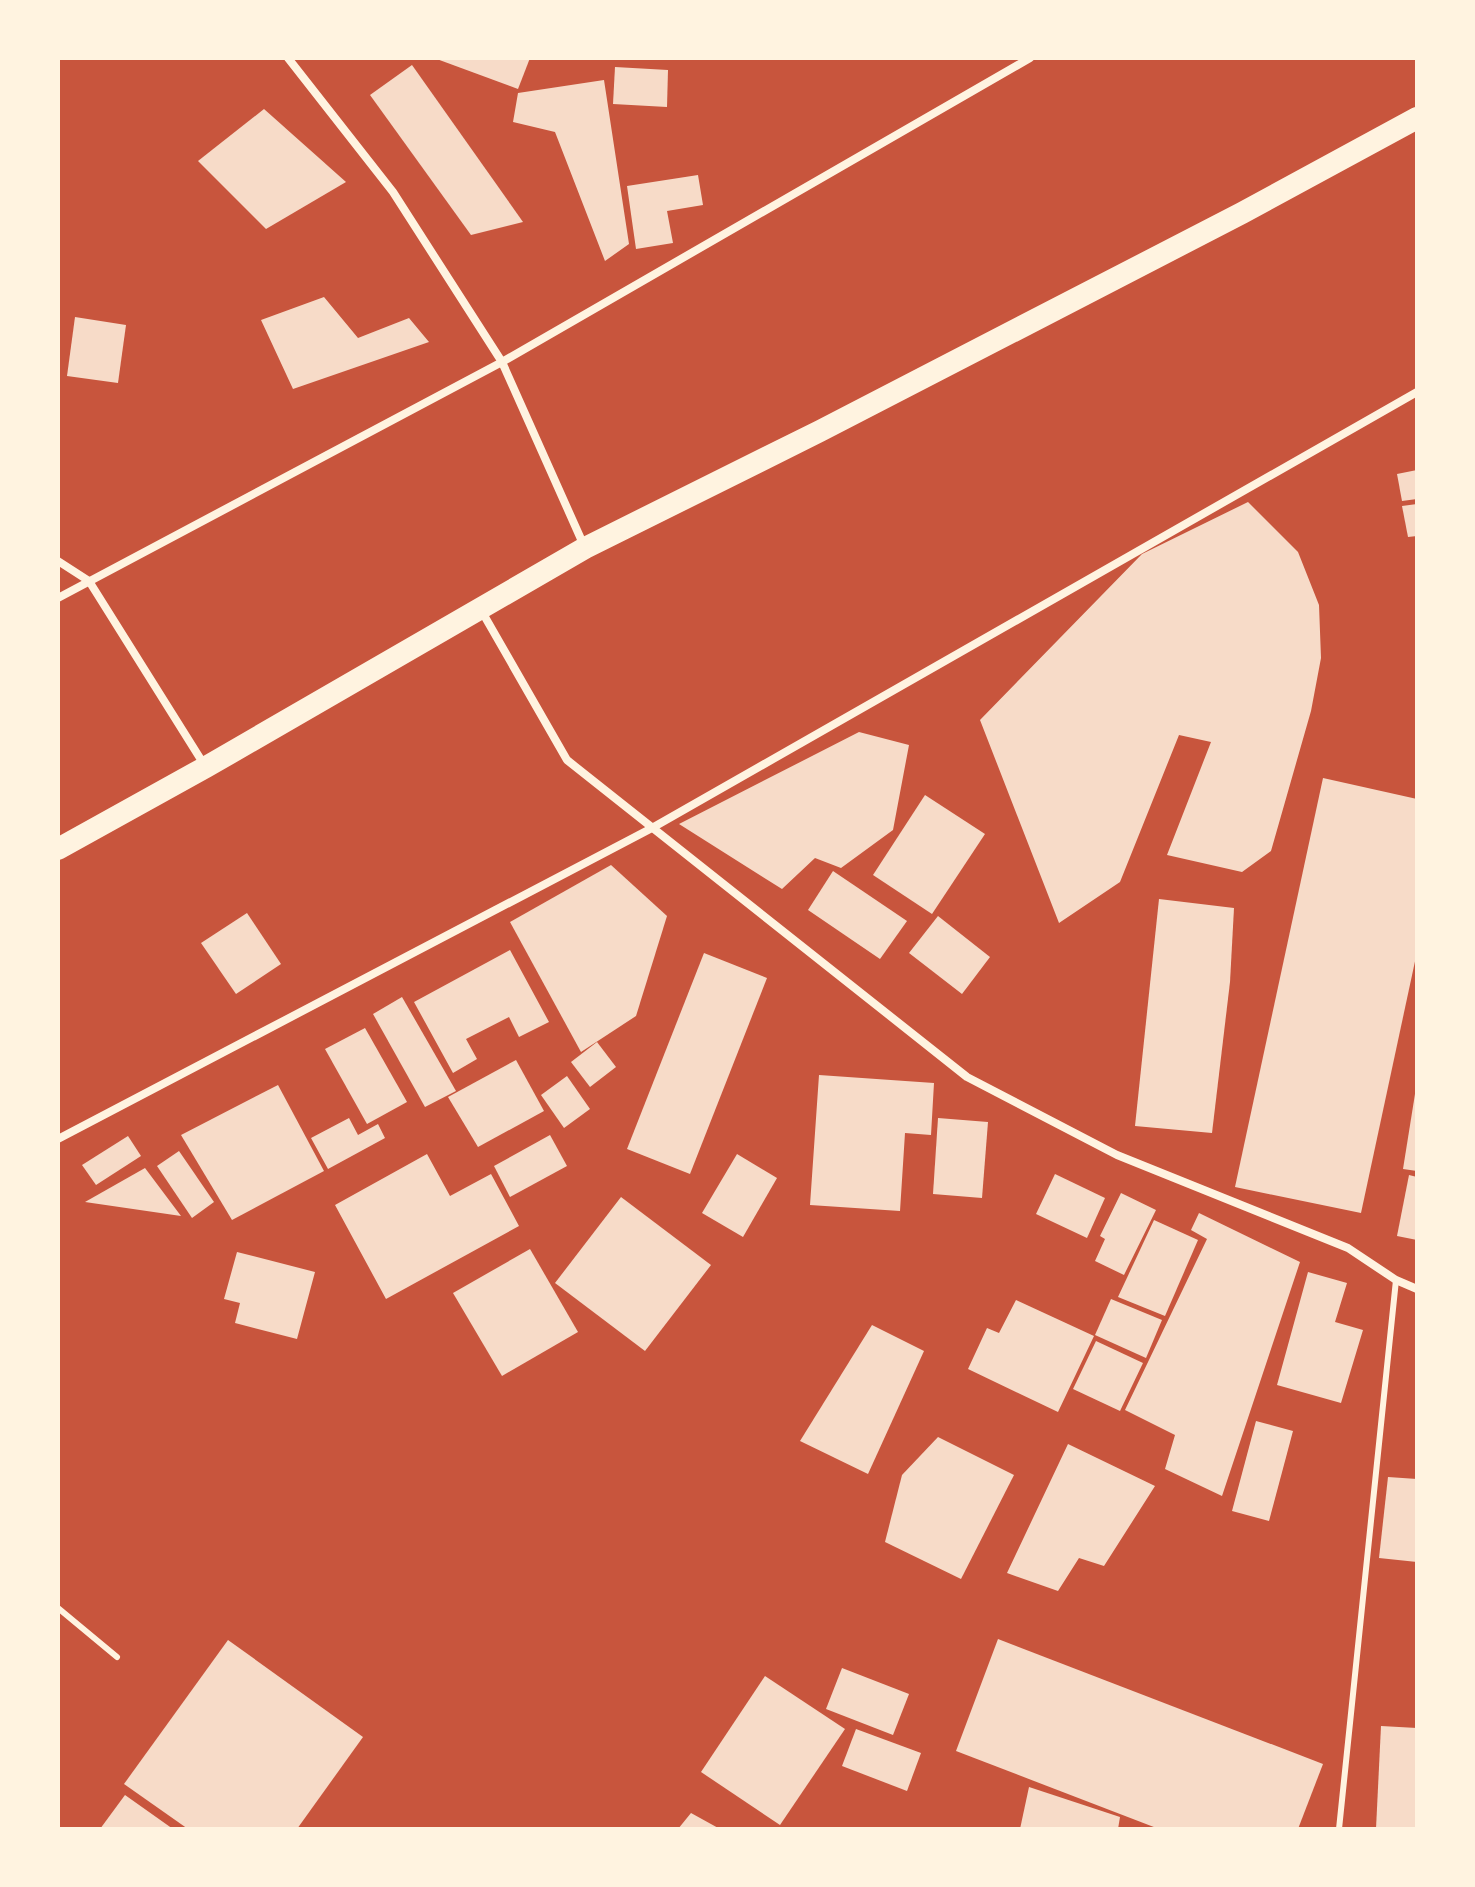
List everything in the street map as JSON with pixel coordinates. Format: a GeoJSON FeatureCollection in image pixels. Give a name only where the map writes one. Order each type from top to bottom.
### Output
{"type":"FeatureCollection","features":[{"type":"Feature","properties":{"kind":"highway"},"geometry":{"type":"LineString","coordinates":[[58,849],[585,548],[1242,213],[1417,118]]}},
{"type":"Feature","properties":{"kind":"street"},"geometry":{"type":"LineString","coordinates":[[288,58],[393,192],[502,362],[585,548]]}},
{"type":"Feature","properties":{"kind":"street"},"geometry":{"type":"LineString","coordinates":[[58,598],[502,362],[1030,58]]}},
{"type":"Feature","properties":{"kind":"street"},"geometry":{"type":"LineString","coordinates":[[58,1139],[652,828],[1417,392]]}},
{"type":"Feature","properties":{"kind":"street"},"geometry":{"type":"LineString","coordinates":[[58,561],[89,581],[206,767]]}},
{"type":"Feature","properties":{"kind":"street"},"geometry":{"type":"LineString","coordinates":[[480,609],[567,760],[967,1077],[1117,1155],[1348,1248],[1396,1280],[1417,1289]]}},
{"type":"Feature","properties":{"kind":"lane"},"geometry":{"type":"LineString","coordinates":[[1339,1829],[1396,1280]]}},
{"type":"Feature","properties":{"kind":"lane"},"geometry":{"type":"LineString","coordinates":[[58,1608],[117,1657]]}},
{"type":"Feature","properties":{"kind":"building"},"geometry":{"type":"Polygon","coordinates":[[[434,58],[530,58],[518,89],[434,58]]]}},
{"type":"Feature","properties":{"kind":"building"},"geometry":{"type":"Polygon","coordinates":[[[412,65],[523,222],[471,235],[370,95],[412,65]]]}},
{"type":"Feature","properties":{"kind":"building"},"geometry":{"type":"Polygon","coordinates":[[[615,67],[668,70],[667,107],[613,104],[615,67]]]}},
{"type":"Feature","properties":{"kind":"building"},"geometry":{"type":"Polygon","coordinates":[[[604,80],[629,244],[605,261],[555,132],[513,122],[518,93],[604,80]]]}},
{"type":"Feature","properties":{"kind":"building"},"geometry":{"type":"Polygon","coordinates":[[[264,109],[346,182],[266,229],[198,161],[264,109]]]}},
{"type":"Feature","properties":{"kind":"building"},"geometry":{"type":"Polygon","coordinates":[[[698,175],[703,205],[667,211],[673,243],[636,249],[627,186],[698,175]]]}},
{"type":"Feature","properties":{"kind":"building"},"geometry":{"type":"Polygon","coordinates":[[[324,297],[358,338],[409,318],[429,342],[293,389],[261,320],[324,297]]]}},
{"type":"Feature","properties":{"kind":"building"},"geometry":{"type":"Polygon","coordinates":[[[75,317],[126,325],[118,383],[67,376],[75,317]]]}},
{"type":"Feature","properties":{"kind":"building"},"geometry":{"type":"Polygon","coordinates":[[[1417,470],[1417,499],[1402,501],[1397,474],[1417,470]]]}},
{"type":"Feature","properties":{"kind":"building"},"geometry":{"type":"Polygon","coordinates":[[[1248,502],[1298,552],[1319,605],[1321,658],[1311,711],[1271,851],[1242,872],[1167,855],[1211,742],[1179,735],[1120,882],[1059,923],[980,720],[1142,554],[1248,502]]]}},
{"type":"Feature","properties":{"kind":"building"},"geometry":{"type":"Polygon","coordinates":[[[1417,504],[1417,536],[1408,537],[1402,506],[1417,504]]]}},
{"type":"Feature","properties":{"kind":"building"},"geometry":{"type":"Polygon","coordinates":[[[859,732],[909,745],[893,830],[841,868],[815,858],[782,889],[679,824],[859,732]]]}},
{"type":"Feature","properties":{"kind":"building"},"geometry":{"type":"Polygon","coordinates":[[[1323,778],[1417,799],[1417,952],[1361,1213],[1235,1187],[1323,778]]]}},
{"type":"Feature","properties":{"kind":"building"},"geometry":{"type":"Polygon","coordinates":[[[925,795],[985,834],[932,914],[873,875],[925,795]]]}},
{"type":"Feature","properties":{"kind":"building"},"geometry":{"type":"Polygon","coordinates":[[[611,865],[667,916],[636,1016],[581,1052],[510,922],[611,865]]]}},
{"type":"Feature","properties":{"kind":"building"},"geometry":{"type":"Polygon","coordinates":[[[833,871],[907,921],[880,959],[808,910],[833,871]]]}},
{"type":"Feature","properties":{"kind":"building"},"geometry":{"type":"Polygon","coordinates":[[[1159,899],[1234,908],[1230,982],[1212,1133],[1135,1126],[1159,899]]]}},
{"type":"Feature","properties":{"kind":"building"},"geometry":{"type":"Polygon","coordinates":[[[247,913],[281,964],[236,994],[201,943],[247,913]]]}},
{"type":"Feature","properties":{"kind":"building"},"geometry":{"type":"Polygon","coordinates":[[[938,916],[990,957],[962,994],[909,953],[938,916]]]}},
{"type":"Feature","properties":{"kind":"building"},"geometry":{"type":"Polygon","coordinates":[[[510,950],[549,1022],[519,1037],[509,1017],[466,1039],[477,1059],[453,1073],[414,1002],[510,950]]]}},
{"type":"Feature","properties":{"kind":"building"},"geometry":{"type":"Polygon","coordinates":[[[704,953],[767,978],[690,1174],[627,1149],[704,953]]]}},
{"type":"Feature","properties":{"kind":"building"},"geometry":{"type":"Polygon","coordinates":[[[402,997],[456,1091],[425,1107],[373,1014],[402,997]]]}},
{"type":"Feature","properties":{"kind":"building"},"geometry":{"type":"Polygon","coordinates":[[[365,1028],[407,1102],[367,1124],[325,1049],[365,1028]]]}},
{"type":"Feature","properties":{"kind":"building"},"geometry":{"type":"Polygon","coordinates":[[[597,1042],[616,1067],[590,1087],[571,1062],[597,1042]]]}},
{"type":"Feature","properties":{"kind":"building"},"geometry":{"type":"Polygon","coordinates":[[[516,1060],[544,1111],[478,1147],[448,1097],[516,1060]]]}},
{"type":"Feature","properties":{"kind":"building"},"geometry":{"type":"Polygon","coordinates":[[[819,1075],[934,1083],[931,1135],[905,1133],[900,1211],[810,1205],[819,1075]]]}},
{"type":"Feature","properties":{"kind":"building"},"geometry":{"type":"Polygon","coordinates":[[[567,1076],[590,1109],[564,1128],[541,1095],[567,1076]]]}},
{"type":"Feature","properties":{"kind":"building"},"geometry":{"type":"Polygon","coordinates":[[[278,1085],[324,1171],[232,1220],[181,1135],[278,1085]]]}},
{"type":"Feature","properties":{"kind":"building"},"geometry":{"type":"Polygon","coordinates":[[[1417,1095],[1417,1171],[1403,1169],[1417,1095]]]}},
{"type":"Feature","properties":{"kind":"building"},"geometry":{"type":"Polygon","coordinates":[[[349,1118],[358,1135],[378,1124],[385,1138],[328,1169],[311,1138],[349,1118]]]}},
{"type":"Feature","properties":{"kind":"building"},"geometry":{"type":"Polygon","coordinates":[[[938,1118],[988,1122],[982,1198],[933,1194],[938,1118]]]}},
{"type":"Feature","properties":{"kind":"building"},"geometry":{"type":"Polygon","coordinates":[[[550,1135],[567,1166],[510,1197],[494,1166],[550,1135]]]}},
{"type":"Feature","properties":{"kind":"building"},"geometry":{"type":"Polygon","coordinates":[[[128,1136],[141,1156],[96,1185],[82,1165],[128,1136]]]}},
{"type":"Feature","properties":{"kind":"building"},"geometry":{"type":"Polygon","coordinates":[[[179,1151],[214,1202],[192,1218],[157,1166],[179,1151]]]}},
{"type":"Feature","properties":{"kind":"building"},"geometry":{"type":"Polygon","coordinates":[[[427,1154],[450,1196],[491,1174],[519,1226],[386,1299],[335,1205],[427,1154]]]}},
{"type":"Feature","properties":{"kind":"building"},"geometry":{"type":"Polygon","coordinates":[[[737,1154],[777,1178],[743,1237],[702,1213],[737,1154]]]}},
{"type":"Feature","properties":{"kind":"building"},"geometry":{"type":"Polygon","coordinates":[[[145,1168],[181,1216],[85,1202],[145,1168]]]}},
{"type":"Feature","properties":{"kind":"building"},"geometry":{"type":"Polygon","coordinates":[[[1055,1174],[1105,1198],[1087,1238],[1036,1214],[1055,1174]]]}},
{"type":"Feature","properties":{"kind":"building"},"geometry":{"type":"Polygon","coordinates":[[[1409,1175],[1417,1177],[1417,1240],[1397,1236],[1409,1175]]]}},
{"type":"Feature","properties":{"kind":"building"},"geometry":{"type":"Polygon","coordinates":[[[1121,1193],[1156,1210],[1124,1275],[1095,1261],[1105,1239],[1100,1236],[1121,1193]]]}},
{"type":"Feature","properties":{"kind":"building"},"geometry":{"type":"Polygon","coordinates":[[[621,1197],[711,1265],[645,1351],[555,1283],[621,1197]]]}},
{"type":"Feature","properties":{"kind":"building"},"geometry":{"type":"Polygon","coordinates":[[[1199,1213],[1300,1262],[1222,1496],[1165,1469],[1175,1435],[1125,1410],[1207,1239],[1191,1230],[1199,1213]]]}},
{"type":"Feature","properties":{"kind":"building"},"geometry":{"type":"Polygon","coordinates":[[[1154,1220],[1198,1240],[1165,1316],[1118,1297],[1154,1220]]]}},
{"type":"Feature","properties":{"kind":"building"},"geometry":{"type":"Polygon","coordinates":[[[530,1249],[578,1332],[502,1376],[453,1293],[530,1249]]]}},
{"type":"Feature","properties":{"kind":"building"},"geometry":{"type":"Polygon","coordinates":[[[237,1252],[315,1272],[297,1339],[235,1323],[240,1303],[224,1299],[237,1252]]]}},
{"type":"Feature","properties":{"kind":"building"},"geometry":{"type":"Polygon","coordinates":[[[1308,1272],[1347,1283],[1335,1322],[1363,1330],[1341,1403],[1277,1385],[1308,1272]]]}},
{"type":"Feature","properties":{"kind":"building"},"geometry":{"type":"Polygon","coordinates":[[[1111,1299],[1162,1320],[1146,1358],[1095,1335],[1111,1299]]]}},
{"type":"Feature","properties":{"kind":"building"},"geometry":{"type":"Polygon","coordinates":[[[1016,1300],[1094,1336],[1058,1412],[968,1369],[987,1328],[999,1333],[1016,1300]]]}},
{"type":"Feature","properties":{"kind":"building"},"geometry":{"type":"Polygon","coordinates":[[[872,1325],[924,1351],[868,1474],[800,1441],[872,1325]]]}},
{"type":"Feature","properties":{"kind":"building"},"geometry":{"type":"Polygon","coordinates":[[[1096,1341],[1143,1363],[1120,1411],[1073,1389],[1096,1341]]]}},
{"type":"Feature","properties":{"kind":"building"},"geometry":{"type":"Polygon","coordinates":[[[1256,1421],[1293,1431],[1269,1521],[1232,1511],[1256,1421]]]}},
{"type":"Feature","properties":{"kind":"building"},"geometry":{"type":"Polygon","coordinates":[[[938,1437],[1014,1475],[961,1579],[885,1542],[902,1475],[938,1437]]]}},
{"type":"Feature","properties":{"kind":"building"},"geometry":{"type":"Polygon","coordinates":[[[1068,1444],[1155,1486],[1104,1566],[1079,1558],[1058,1591],[1007,1573],[1068,1444]]]}},
{"type":"Feature","properties":{"kind":"building"},"geometry":{"type":"Polygon","coordinates":[[[1388,1477],[1417,1479],[1417,1562],[1379,1558],[1388,1477]]]}},
{"type":"Feature","properties":{"kind":"building"},"geometry":{"type":"Polygon","coordinates":[[[998,1639],[1323,1764],[1298,1829],[1159,1829],[956,1751],[998,1639]]]}},
{"type":"Feature","properties":{"kind":"building"},"geometry":{"type":"Polygon","coordinates":[[[228,1640],[363,1737],[297,1829],[188,1829],[124,1784],[228,1640]]]}},
{"type":"Feature","properties":{"kind":"building"},"geometry":{"type":"Polygon","coordinates":[[[842,1668],[909,1694],[893,1735],[826,1709],[842,1668]]]}},
{"type":"Feature","properties":{"kind":"building"},"geometry":{"type":"Polygon","coordinates":[[[765,1676],[845,1729],[780,1825],[701,1772],[765,1676]]]}},
{"type":"Feature","properties":{"kind":"building"},"geometry":{"type":"Polygon","coordinates":[[[1381,1726],[1417,1728],[1417,1829],[1376,1829],[1381,1726]]]}},
{"type":"Feature","properties":{"kind":"building"},"geometry":{"type":"Polygon","coordinates":[[[856,1729],[921,1753],[907,1791],[842,1766],[856,1729]]]}},
{"type":"Feature","properties":{"kind":"building"},"geometry":{"type":"Polygon","coordinates":[[[1029,1787],[1120,1817],[1118,1829],[1020,1829],[1029,1787]]]}},
{"type":"Feature","properties":{"kind":"building"},"geometry":{"type":"Polygon","coordinates":[[[125,1795],[173,1829],[100,1829],[125,1795]]]}},
{"type":"Feature","properties":{"kind":"building"},"geometry":{"type":"Polygon","coordinates":[[[691,1813],[720,1829],[678,1829],[691,1813]]]}}]}
